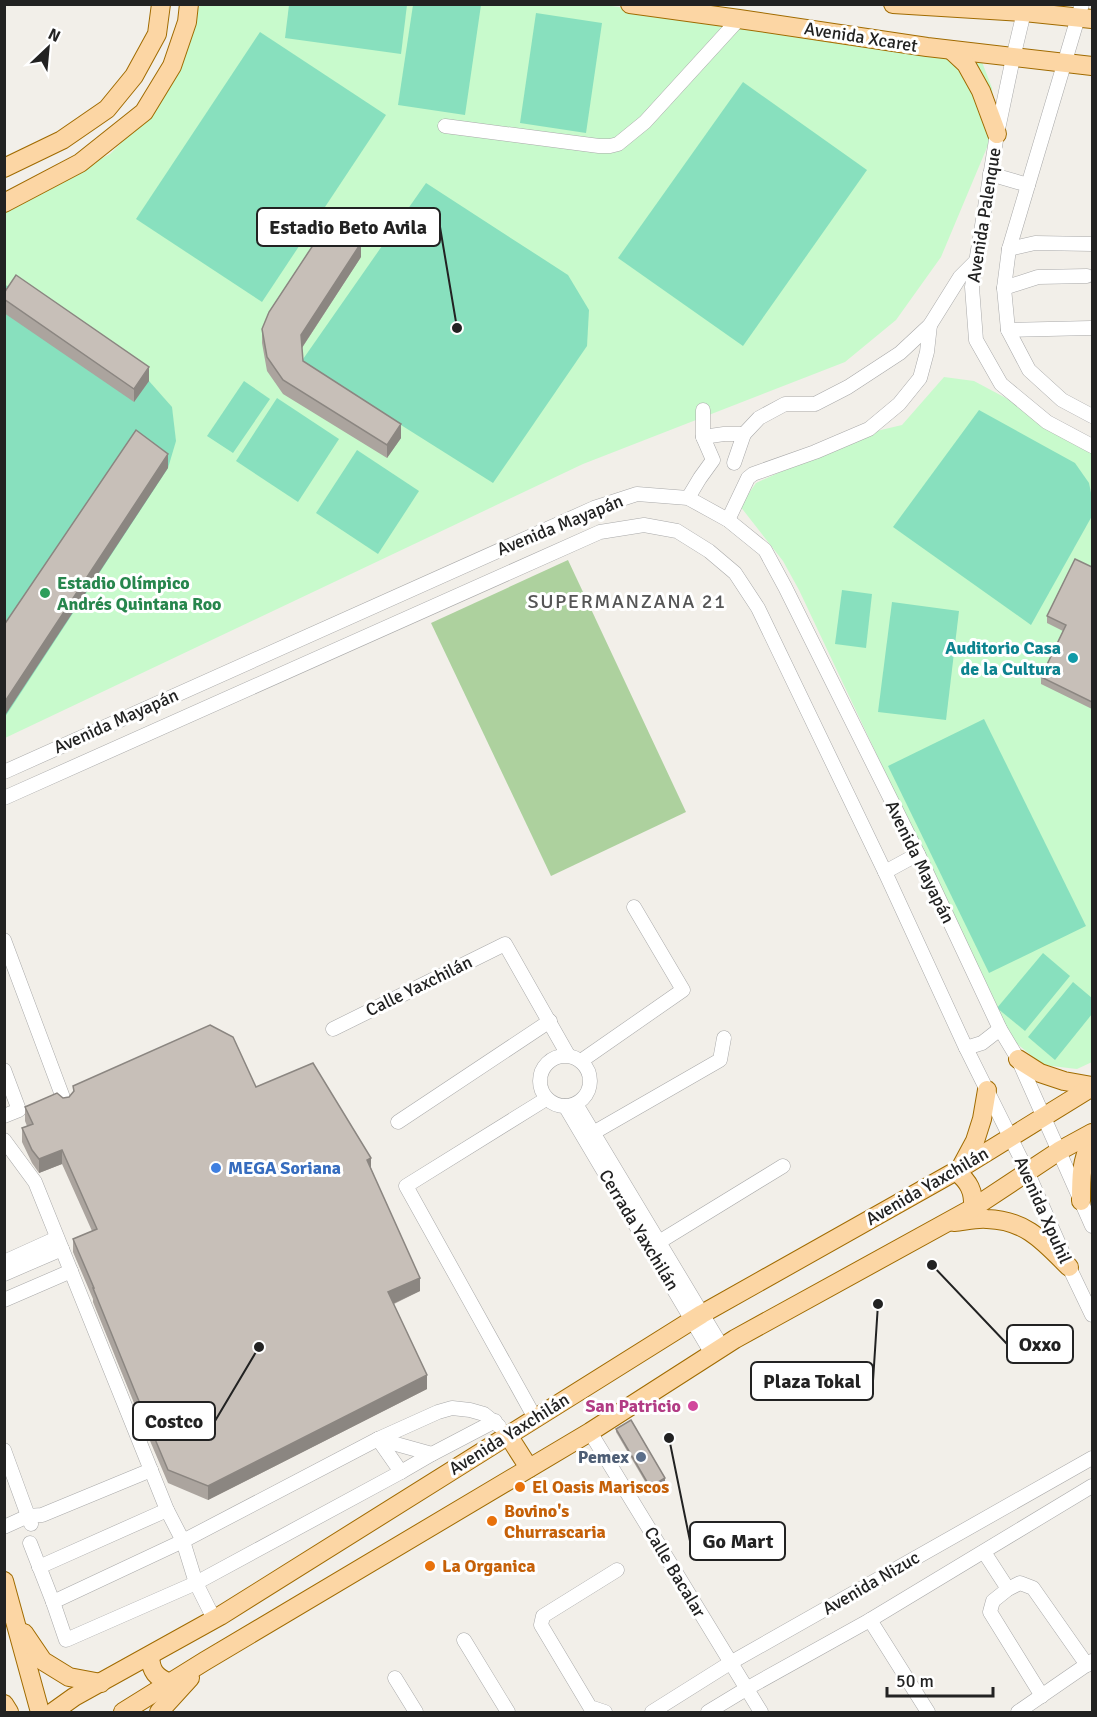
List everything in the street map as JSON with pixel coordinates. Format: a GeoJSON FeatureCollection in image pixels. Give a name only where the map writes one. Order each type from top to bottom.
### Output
{"type":"FeatureCollection","features":[{"type":"Feature","properties":{"kind":"main road"},"geometry":{"type":"LineString","coordinates":[[4,168],[62,140],[108,110],[134,76],[157,34],[161,4]]}},
{"type":"Feature","properties":{"kind":"main road"},"geometry":{"type":"LineString","coordinates":[[4,203],[80,163],[144,112],[172,66],[188,13],[194,4]]}},
{"type":"Feature","properties":{"kind":"main road","name":"Avenida Xcaret"},"geometry":{"type":"LineString","coordinates":[[630,4],[951,50],[1092,66]]}},
{"type":"Feature","properties":{"kind":"main road"},"geometry":{"type":"LineString","coordinates":[[688,12],[723,4]]}},
{"type":"Feature","properties":{"kind":"main road","name":"Avenida Xcaret"},"geometry":{"type":"LineString","coordinates":[[893,4],[1026,8],[1084,14]]}},
{"type":"Feature","properties":{"kind":"main road"},"geometry":{"type":"LineString","coordinates":[[951,50],[966,64],[981,91],[997,134]]}},
{"type":"Feature","properties":{"kind":"main road"},"geometry":{"type":"LineString","coordinates":[[146,55],[172,66]]}},
{"type":"Feature","properties":{"kind":"main road"},"geometry":{"type":"LineString","coordinates":[[1018,1059],[1040,1073],[1064,1081],[1092,1086]]}},
{"type":"Feature","properties":{"kind":"main road","name":"Avenida Yaxchilán"},"geometry":{"type":"LineString","coordinates":[[53,1713],[74,1697],[211,1621],[697,1317],[958,1170],[1092,1086]]}},
{"type":"Feature","properties":{"kind":"main road"},"geometry":{"type":"LineString","coordinates":[[973,1208],[974,1198],[971,1187],[958,1170],[975,1141],[987,1090]]}},
{"type":"Feature","properties":{"kind":"main road"},"geometry":{"type":"LineString","coordinates":[[123,1713],[205,1661],[590,1432],[717,1350],[973,1208],[1027,1171],[1092,1133]]}},
{"type":"Feature","properties":{"kind":"main road"},"geometry":{"type":"LineString","coordinates":[[1081,1201],[1084,1156],[1092,1138]]}},
{"type":"Feature","properties":{"kind":"main road"},"geometry":{"type":"LineString","coordinates":[[943,1224],[986,1219],[1013,1222],[1038,1236],[1070,1267]]}},
{"type":"Feature","properties":{"kind":"main road"},"geometry":{"type":"LineString","coordinates":[[508,1435],[529,1468]]}},
{"type":"Feature","properties":{"kind":"main road"},"geometry":{"type":"LineString","coordinates":[[4,1581],[40,1713]]}},
{"type":"Feature","properties":{"kind":"main road"},"geometry":{"type":"LineString","coordinates":[[15,1619],[43,1661],[69,1677],[101,1683]]}},
{"type":"Feature","properties":{"kind":"main road"},"geometry":{"type":"LineString","coordinates":[[150,1656],[150,1666],[158,1678],[170,1683]]}},
{"type":"Feature","properties":{"kind":"main road"},"geometry":{"type":"LineString","coordinates":[[159,1713],[205,1661]]}},
{"type":"Feature","properties":{"kind":"main road"},"geometry":{"type":"LineString","coordinates":[[4,1704],[9,1713]]}},
{"type":"Feature","properties":{"kind":"street","name":"Avenida Palenque"},"geometry":{"type":"LineString","coordinates":[[1026,8],[1012,58],[997,134],[972,287],[976,340],[1001,384],[1047,422],[1092,446]]}},
{"type":"Feature","properties":{"kind":"street","name":"Avenida Palenque"},"geometry":{"type":"LineString","coordinates":[[1084,14],[1065,63],[1028,185],[1010,249],[1004,288],[1008,330],[1029,370],[1062,400],[1092,416]]}},
{"type":"Feature","properties":{"kind":"street"},"geometry":{"type":"LineString","coordinates":[[445,126],[599,146],[618,144],[645,122],[739,19]]}},
{"type":"Feature","properties":{"kind":"street"},"geometry":{"type":"LineString","coordinates":[[990,174],[1028,185]]}},
{"type":"Feature","properties":{"kind":"street"},"geometry":{"type":"LineString","coordinates":[[1010,249],[1035,243],[1092,244]]}},
{"type":"Feature","properties":{"kind":"street"},"geometry":{"type":"LineString","coordinates":[[734,463],[744,434],[759,418],[785,404],[815,404],[848,387],[900,353],[930,325],[960,277],[976,261]]}},
{"type":"Feature","properties":{"kind":"street"},"geometry":{"type":"LineString","coordinates":[[1004,288],[1038,277],[1087,276]]}},
{"type":"Feature","properties":{"kind":"street"},"geometry":{"type":"LineString","coordinates":[[728,520],[748,478],[753,474],[815,452],[869,429],[898,404],[920,378],[927,352],[930,325]]}},
{"type":"Feature","properties":{"kind":"street"},"geometry":{"type":"LineString","coordinates":[[1008,330],[1091,328]]}},
{"type":"Feature","properties":{"kind":"street"},"geometry":{"type":"LineString","coordinates":[[703,410],[703,437],[713,460]]}},
{"type":"Feature","properties":{"kind":"street"},"geometry":{"type":"LineString","coordinates":[[703,437],[744,434]]}},
{"type":"Feature","properties":{"kind":"street"},"geometry":{"type":"LineString","coordinates":[[713,460],[734,463],[748,478]]}},
{"type":"Feature","properties":{"kind":"street"},"geometry":{"type":"LineString","coordinates":[[688,498],[713,460]]}},
{"type":"Feature","properties":{"kind":"street","name":"Avenida Mayapán"},"geometry":{"type":"LineString","coordinates":[[4,772],[594,508],[637,494],[688,498],[728,520],[765,550],[918,854],[1000,1029],[1018,1059],[1043,1118]]}},
{"type":"Feature","properties":{"kind":"street","name":"Avenida Mayapán"},"geometry":{"type":"LineString","coordinates":[[4,798],[600,532],[644,525],[677,531],[709,551],[735,573],[758,608],[1010,1137]]}},
{"type":"Feature","properties":{"kind":"street"},"geometry":{"type":"LineString","coordinates":[[232,669],[243,692]]}},
{"type":"Feature","properties":{"kind":"street"},"geometry":{"type":"LineString","coordinates":[[885,872],[918,854]]}},
{"type":"Feature","properties":{"kind":"street"},"geometry":{"type":"LineString","coordinates":[[398,1122],[550,1021],[575,1058],[587,1068],[590,1078],[589,1089],[584,1098],[571,1105],[555,1104],[546,1099],[540,1088],[540,1075],[545,1064],[556,1056],[575,1058],[683,990],[634,907]]}},
{"type":"Feature","properties":{"kind":"street"},"geometry":{"type":"LineString","coordinates":[[4,940],[65,1103]]}},
{"type":"Feature","properties":{"kind":"street","name":"Calle Yaxchilán"},"geometry":{"type":"LineString","coordinates":[[333,1029],[505,944],[550,1021]]}},
{"type":"Feature","properties":{"kind":"street"},"geometry":{"type":"LineString","coordinates":[[966,1048],[982,1043],[1000,1029]]}},
{"type":"Feature","properties":{"kind":"street"},"geometry":{"type":"LineString","coordinates":[[593,1133],[720,1060],[724,1038]]}},
{"type":"Feature","properties":{"kind":"street"},"geometry":{"type":"LineString","coordinates":[[4,1070],[19,1110],[4,1116]]}},
{"type":"Feature","properties":{"kind":"street"},"geometry":{"type":"LineString","coordinates":[[535,1418],[406,1186],[546,1099]]}},
{"type":"Feature","properties":{"kind":"street","name":"Cerrada Yaxchilán"},"geometry":{"type":"LineString","coordinates":[[571,1105],[593,1133],[659,1242],[697,1317]]}},
{"type":"Feature","properties":{"kind":"street","name":"Cerrada Yaxchilán"},"geometry":{"type":"LineString","coordinates":[[571,1105],[717,1350]]}},
{"type":"Feature","properties":{"kind":"street"},"geometry":{"type":"LineString","coordinates":[[1043,1118],[1092,1226]]}},
{"type":"Feature","properties":{"kind":"street","name":"Avenida Xpuhil"},"geometry":{"type":"LineString","coordinates":[[1010,1137],[1092,1315]]}},
{"type":"Feature","properties":{"kind":"street"},"geometry":{"type":"LineString","coordinates":[[4,1140],[34,1182],[167,1510],[183,1541],[193,1580],[211,1621]]}},
{"type":"Feature","properties":{"kind":"street"},"geometry":{"type":"LineString","coordinates":[[659,1242],[783,1166]]}},
{"type":"Feature","properties":{"kind":"street"},"geometry":{"type":"LineString","coordinates":[[4,1262],[59,1244]]}},
{"type":"Feature","properties":{"kind":"street"},"geometry":{"type":"LineString","coordinates":[[4,1274],[59,1244]]}},
{"type":"Feature","properties":{"kind":"street"},"geometry":{"type":"LineString","coordinates":[[4,1300],[71,1271]]}},
{"type":"Feature","properties":{"kind":"street"},"geometry":{"type":"LineString","coordinates":[[53,1602],[183,1541],[378,1440],[438,1412],[452,1408],[484,1414],[495,1421],[508,1435]]}},
{"type":"Feature","properties":{"kind":"street"},"geometry":{"type":"LineString","coordinates":[[30,1543],[66,1640],[193,1580],[495,1421]]}},
{"type":"Feature","properties":{"kind":"street","name":"Calle Bacalar"},"geometry":{"type":"LineString","coordinates":[[590,1432],[761,1713]]}},
{"type":"Feature","properties":{"kind":"street"},"geometry":{"type":"LineString","coordinates":[[378,1440],[432,1454]]}},
{"type":"Feature","properties":{"kind":"street"},"geometry":{"type":"LineString","coordinates":[[378,1440],[401,1472]]}},
{"type":"Feature","properties":{"kind":"street"},"geometry":{"type":"LineString","coordinates":[[4,1450],[34,1519]]}},
{"type":"Feature","properties":{"kind":"street","name":"Avenida Nizuc"},"geometry":{"type":"LineString","coordinates":[[652,1713],[730,1663],[1092,1458]]}},
{"type":"Feature","properties":{"kind":"street"},"geometry":{"type":"LineString","coordinates":[[4,1536],[34,1519],[151,1470]]}},
{"type":"Feature","properties":{"kind":"street","name":"Avenida Nizuc"},"geometry":{"type":"LineString","coordinates":[[708,1713],[746,1689],[870,1620],[1092,1486]]}},
{"type":"Feature","properties":{"kind":"street"},"geometry":{"type":"LineString","coordinates":[[39,1567],[167,1510]]}},
{"type":"Feature","properties":{"kind":"street"},"geometry":{"type":"LineString","coordinates":[[4,1527],[34,1519]]}},
{"type":"Feature","properties":{"kind":"street"},"geometry":{"type":"LineString","coordinates":[[984,1552],[1008,1589]]}},
{"type":"Feature","properties":{"kind":"street"},"geometry":{"type":"LineString","coordinates":[[605,1713],[590,1707],[541,1625],[543,1616],[617,1570]]}},
{"type":"Feature","properties":{"kind":"street"},"geometry":{"type":"LineString","coordinates":[[1018,1713],[1090,1663],[1033,1588],[1020,1583],[993,1601],[990,1612],[1042,1696]]}},
{"type":"Feature","properties":{"kind":"street"},"geometry":{"type":"LineString","coordinates":[[870,1620],[927,1713]]}},
{"type":"Feature","properties":{"kind":"street"},"geometry":{"type":"LineString","coordinates":[[464,1640],[508,1713]]}},
{"type":"Feature","properties":{"kind":"street"},"geometry":{"type":"LineString","coordinates":[[395,1678],[416,1713]]}},
{"type":"Feature","properties":{"kind":"green space"},"geometry":{"type":"Polygon","coordinates":[[[200,5],[603,5],[922,44],[982,62],[992,88],[996,126],[941,257],[896,320],[845,362],[583,464],[5,738],[5,209],[110,154],[142,122],[167,87],[200,5]]]}},
{"type":"Feature","properties":{"kind":"green space"},"geometry":{"type":"Polygon","coordinates":[[[289,5],[407,5],[401,54],[285,38],[289,5]]]}},
{"type":"Feature","properties":{"kind":"green space"},"geometry":{"type":"Polygon","coordinates":[[[413,5],[481,5],[465,115],[398,105],[413,5]]]}},
{"type":"Feature","properties":{"kind":"green space"},"geometry":{"type":"Polygon","coordinates":[[[536,13],[602,23],[586,133],[520,123],[536,13]]]}},
{"type":"Feature","properties":{"kind":"green space"},"geometry":{"type":"Polygon","coordinates":[[[260,32],[386,115],[262,302],[136,219],[260,32]]]}},
{"type":"Feature","properties":{"kind":"green space"},"geometry":{"type":"Polygon","coordinates":[[[743,82],[867,170],[743,346],[618,258],[743,82]]]}},
{"type":"Feature","properties":{"kind":"green space"},"geometry":{"type":"Polygon","coordinates":[[[426,183],[568,275],[589,310],[587,346],[493,483],[301,362],[426,183]]]}},
{"type":"Feature","properties":{"kind":"green space","name":"Estadio Olímpico Andrés Quintana Roo"},"geometry":{"type":"Polygon","coordinates":[[[5,285],[16,289],[149,381],[172,407],[176,441],[168,468],[5,717],[5,285]]]}},
{"type":"Feature","properties":{"kind":"green space"},"geometry":{"type":"Polygon","coordinates":[[[944,377],[974,381],[1092,444],[1092,1062],[1077,1069],[1043,1065],[1011,1039],[799,590],[783,561],[740,506],[756,483],[864,434],[902,425],[944,377]]]}},
{"type":"Feature","properties":{"kind":"green space"},"geometry":{"type":"Polygon","coordinates":[[[244,381],[270,399],[233,453],[207,436],[244,381]]]}},
{"type":"Feature","properties":{"kind":"green space"},"geometry":{"type":"Polygon","coordinates":[[[277,398],[339,439],[298,502],[236,461],[277,398]]]}},
{"type":"Feature","properties":{"kind":"green space"},"geometry":{"type":"Polygon","coordinates":[[[979,410],[1075,463],[1089,483],[1092,516],[1031,625],[893,527],[979,410]]]}},
{"type":"Feature","properties":{"kind":"green space"},"geometry":{"type":"Polygon","coordinates":[[[357,450],[419,491],[378,554],[316,513],[357,450]]]}},
{"type":"Feature","properties":{"kind":"green space"},"geometry":{"type":"Polygon","coordinates":[[[568,560],[686,812],[551,876],[431,623],[568,560]]]}},
{"type":"Feature","properties":{"kind":"green space"},"geometry":{"type":"Polygon","coordinates":[[[842,590],[872,594],[866,648],[835,644],[842,590]]]}},
{"type":"Feature","properties":{"kind":"green space"},"geometry":{"type":"Polygon","coordinates":[[[892,602],[959,611],[946,720],[878,712],[892,602]]]}},
{"type":"Feature","properties":{"kind":"green space"},"geometry":{"type":"Polygon","coordinates":[[[984,719],[1086,926],[989,973],[888,766],[984,719]]]}},
{"type":"Feature","properties":{"kind":"green space"},"geometry":{"type":"Polygon","coordinates":[[[1043,953],[1070,976],[1025,1031],[997,1008],[1043,953]]]}},
{"type":"Feature","properties":{"kind":"green space"},"geometry":{"type":"Polygon","coordinates":[[[1073,982],[1092,998],[1092,1014],[1055,1060],[1028,1037],[1073,982]]]}},
{"type":"Feature","properties":{"kind":"building"},"geometry":{"type":"Polygon","coordinates":[[[329,221],[361,243],[301,335],[303,361],[401,424],[387,445],[283,380],[267,357],[262,329],[269,312],[329,221]]]}},
{"type":"Feature","properties":{"kind":"building"},"geometry":{"type":"Polygon","coordinates":[[[16,275],[149,367],[134,389],[4,299],[4,293],[16,275]]]}},
{"type":"Feature","properties":{"kind":"building"},"geometry":{"type":"Polygon","coordinates":[[[136,430],[168,454],[4,703],[4,625],[136,430]]]}},
{"type":"Feature","properties":{"kind":"building","name":"Auditorio Casa de la Cultura"},"geometry":{"type":"Polygon","coordinates":[[[1075,559],[1092,567],[1092,702],[1041,677],[1066,625],[1047,616],[1075,559]]]}},
{"type":"Feature","properties":{"kind":"building"},"geometry":{"type":"Polygon","coordinates":[[[210,1025],[233,1037],[256,1087],[313,1063],[371,1158],[367,1160],[420,1278],[388,1292],[427,1375],[208,1486],[168,1470],[73,1239],[97,1229],[62,1150],[39,1159],[32,1150],[22,1128],[33,1124],[25,1107],[57,1093],[63,1098],[69,1097],[74,1091],[73,1086],[210,1025]]]}},
{"type":"Feature","properties":{"kind":"building","name":"Pemex"},"geometry":{"type":"Polygon","coordinates":[[[631,1420],[665,1478],[650,1487],[616,1429],[631,1420]]]}},
{"type":"Feature","properties":{"kind":"place","name":"Estadio Beto Avila"},"geometry":{"type":"Point","coordinates":[457,328]}},
{"type":"Feature","properties":{"kind":"place","name":"Estadio Olímpico Andrés Quintana Roo"},"geometry":{"type":"Point","coordinates":[45,593]}},
{"type":"Feature","properties":{"kind":"place","name":"Auditorio Casa de la Cultura"},"geometry":{"type":"Point","coordinates":[1073,658]}},
{"type":"Feature","properties":{"kind":"place","name":"MEGA Soriana"},"geometry":{"type":"Point","coordinates":[216,1168]}},
{"type":"Feature","properties":{"kind":"place","name":"Oxxo"},"geometry":{"type":"Point","coordinates":[932,1265]}},
{"type":"Feature","properties":{"kind":"place","name":"Plaza Tokal"},"geometry":{"type":"Point","coordinates":[878,1304]}},
{"type":"Feature","properties":{"kind":"place","name":"Costco"},"geometry":{"type":"Point","coordinates":[259,1347]}},
{"type":"Feature","properties":{"kind":"place","name":"San Patricio"},"geometry":{"type":"Point","coordinates":[693,1406]}},
{"type":"Feature","properties":{"kind":"place","name":"Go Mart"},"geometry":{"type":"Point","coordinates":[669,1438]}},
{"type":"Feature","properties":{"kind":"place","name":"Pemex"},"geometry":{"type":"Point","coordinates":[641,1457]}},
{"type":"Feature","properties":{"kind":"place","name":"El Oasis Mariscos"},"geometry":{"type":"Point","coordinates":[520,1487]}},
{"type":"Feature","properties":{"kind":"place","name":"Bovino's Churrascaria"},"geometry":{"type":"Point","coordinates":[492,1521]}},
{"type":"Feature","properties":{"kind":"place","name":"La Organica"},"geometry":{"type":"Point","coordinates":[430,1566]}},
{"type":"Feature","properties":{"kind":"district","name":"SUPERMANZANA 21"},"geometry":{"type":"Point","coordinates":[627,601]}}]}
